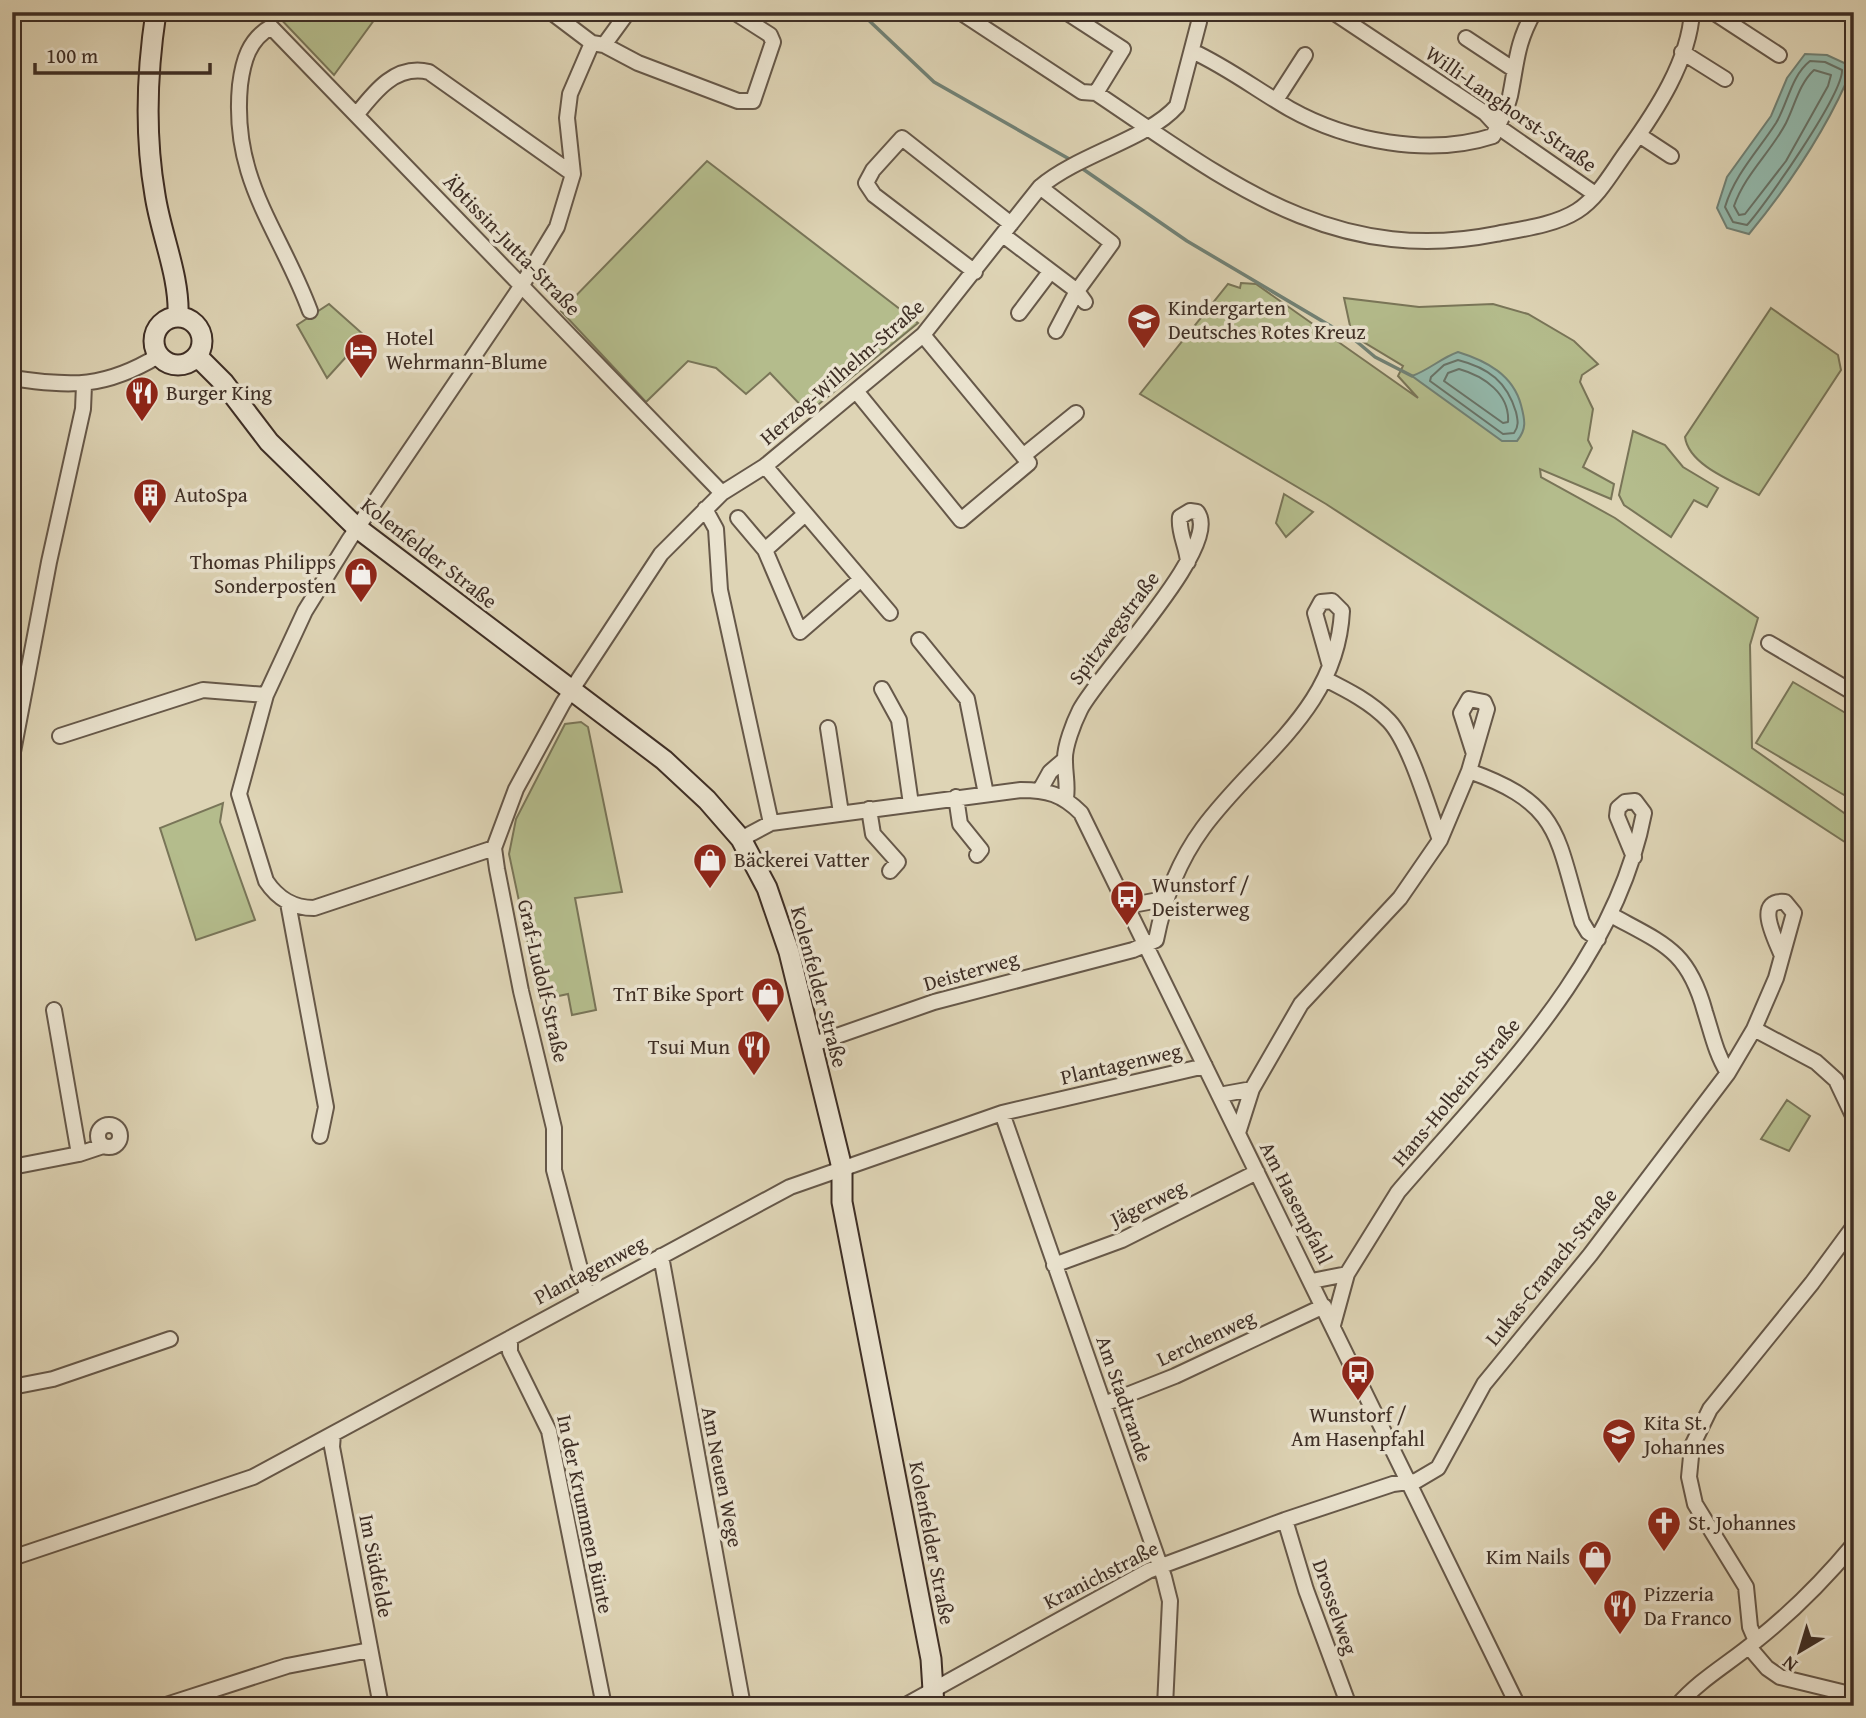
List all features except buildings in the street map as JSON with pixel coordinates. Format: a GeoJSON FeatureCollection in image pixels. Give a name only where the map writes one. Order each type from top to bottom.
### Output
{"type":"FeatureCollection","features":[{"type":"Feature","properties":{"kind":"main road"},"geometry":{"type":"LineString","coordinates":[[156,12],[152,41],[150,151],[161,228],[177,289],[178,317]]}},
{"type":"Feature","properties":{"kind":"main road"},"geometry":{"type":"LineString","coordinates":[[178,317],[192,322],[201,334],[201,349],[197,356],[178,366],[158,356],[154,334],[163,322],[178,317]]}},
{"type":"Feature","properties":{"kind":"main road","name":"Kolenfelder Straße"},"geometry":{"type":"LineString","coordinates":[[197,356],[224,383],[278,452],[356,527],[664,760],[707,800],[741,839],[757,865],[776,909],[797,979],[842,1168],[842,1202],[935,1697]]}},
{"type":"Feature","properties":{"kind":"street"},"geometry":{"type":"LineString","coordinates":[[551,12],[598,44],[638,63],[738,101],[753,101],[772,42],[770,35],[734,12]]}},
{"type":"Feature","properties":{"kind":"street"},"geometry":{"type":"LineString","coordinates":[[572,691],[516,789],[494,848],[314,908],[288,903],[273,892],[266,881],[239,794],[266,695],[305,611],[356,527],[522,285],[557,227],[567,201],[572,174],[567,118],[570,94],[598,44],[628,12]]}},
{"type":"Feature","properties":{"kind":"street"},"geometry":{"type":"LineString","coordinates":[[960,12],[1082,92],[1096,93],[1199,164],[1269,204],[1330,227],[1411,240],[1481,237],[1553,221],[1576,211],[1595,194],[1639,135],[1665,92],[1682,52],[1692,12]]}},
{"type":"Feature","properties":{"kind":"street"},"geometry":{"type":"LineString","coordinates":[[1066,12],[1123,49],[1096,93]]}},
{"type":"Feature","properties":{"kind":"street","name":"Herzog-Wilhelm-Straße"},"geometry":{"type":"LineString","coordinates":[[572,691],[661,554],[705,509],[722,494],[765,466],[923,335],[1040,187],[1066,167],[1147,128],[1177,106],[1192,51],[1198,12]]}},
{"type":"Feature","properties":{"kind":"street","name":"Willi-Langhorst-Straße"},"geometry":{"type":"LineString","coordinates":[[1333,12],[1485,113],[1497,126],[1595,194]]}},
{"type":"Feature","properties":{"kind":"street"},"geometry":{"type":"LineString","coordinates":[[1192,51],[1276,100],[1330,127],[1388,141],[1447,144],[1474,142],[1493,136],[1510,99],[1520,35],[1534,12]]}},
{"type":"Feature","properties":{"kind":"street"},"geometry":{"type":"LineString","coordinates":[[1713,12],[1779,55]]}},
{"type":"Feature","properties":{"kind":"street","name":"Äbtissin-Jutta-Straße"},"geometry":{"type":"LineString","coordinates":[[310,311],[288,257],[255,195],[239,133],[242,74],[249,49],[257,34],[271,27],[722,494]]}},
{"type":"Feature","properties":{"kind":"street"},"geometry":{"type":"LineString","coordinates":[[1466,38],[1513,69]]}},
{"type":"Feature","properties":{"kind":"street"},"geometry":{"type":"LineString","coordinates":[[1682,52],[1725,79]]}},
{"type":"Feature","properties":{"kind":"street"},"geometry":{"type":"LineString","coordinates":[[1276,100],[1305,55]]}},
{"type":"Feature","properties":{"kind":"street"},"geometry":{"type":"LineString","coordinates":[[357,114],[377,90],[395,76],[418,69],[429,72],[572,174]]}},
{"type":"Feature","properties":{"kind":"street"},"geometry":{"type":"LineString","coordinates":[[1639,135],[1671,156]]}},
{"type":"Feature","properties":{"kind":"street"},"geometry":{"type":"LineString","coordinates":[[975,272],[874,195],[866,183],[873,170],[902,138],[1081,297]]}},
{"type":"Feature","properties":{"kind":"street"},"geometry":{"type":"LineString","coordinates":[[1040,187],[1112,243],[1081,297],[1056,331]]}},
{"type":"Feature","properties":{"kind":"street"},"geometry":{"type":"LineString","coordinates":[[1020,313],[1050,272]]}},
{"type":"Feature","properties":{"kind":"street"},"geometry":{"type":"LineString","coordinates":[[856,391],[961,520],[1029,463],[923,335]]}},
{"type":"Feature","properties":{"kind":"street"},"geometry":{"type":"LineString","coordinates":[[12,378],[84,385],[107,381],[158,356]]}},
{"type":"Feature","properties":{"kind":"street"},"geometry":{"type":"LineString","coordinates":[[12,757],[49,562],[83,409],[84,385]]}},
{"type":"Feature","properties":{"kind":"street"},"geometry":{"type":"LineString","coordinates":[[1023,456],[1076,413]]}},
{"type":"Feature","properties":{"kind":"street"},"geometry":{"type":"LineString","coordinates":[[765,466],[890,613]]}},
{"type":"Feature","properties":{"kind":"street"},"geometry":{"type":"LineString","coordinates":[[705,509],[716,528],[720,590],[771,823]]}},
{"type":"Feature","properties":{"kind":"street"},"geometry":{"type":"LineString","coordinates":[[765,550],[804,514]]}},
{"type":"Feature","properties":{"kind":"street"},"geometry":{"type":"LineString","coordinates":[[738,518],[765,550],[800,632],[860,580]]}},
{"type":"Feature","properties":{"kind":"street","name":"Spitzwegstraße"},"geometry":{"type":"LineString","coordinates":[[1040,790],[1051,772],[1064,760],[1087,697],[1160,606],[1188,562]]}},
{"type":"Feature","properties":{"kind":"street"},"geometry":{"type":"LineString","coordinates":[[919,640],[967,699],[986,794]]}},
{"type":"Feature","properties":{"kind":"street"},"geometry":{"type":"LineString","coordinates":[[1769,643],[1854,693]]}},
{"type":"Feature","properties":{"kind":"street"},"geometry":{"type":"LineString","coordinates":[[1146,946],[1156,940],[1164,899],[1203,828],[1293,731],[1328,673],[1389,721],[1420,786],[1440,840]]}},
{"type":"Feature","properties":{"kind":"street"},"geometry":{"type":"LineString","coordinates":[[60,736],[203,690],[266,695]]}},
{"type":"Feature","properties":{"kind":"street"},"geometry":{"type":"LineString","coordinates":[[882,690],[899,720],[911,804]]}},
{"type":"Feature","properties":{"kind":"street"},"geometry":{"type":"LineString","coordinates":[[828,728],[841,813]]}},
{"type":"Feature","properties":{"kind":"street"},"geometry":{"type":"LineString","coordinates":[[1238,1133],[1252,1089],[1301,1004],[1400,898],[1440,840],[1474,754]]}},
{"type":"Feature","properties":{"kind":"street","name":"Spitzwegstraße"},"geometry":{"type":"LineString","coordinates":[[1064,760],[1069,779],[1066,798]]}},
{"type":"Feature","properties":{"kind":"street"},"geometry":{"type":"LineString","coordinates":[[1469,771],[1516,790],[1536,805],[1546,818],[1555,832],[1582,922],[1588,932],[1598,939]]}},
{"type":"Feature","properties":{"kind":"street"},"geometry":{"type":"LineString","coordinates":[[741,839],[771,823],[956,797],[1040,790],[1066,798]]}},
{"type":"Feature","properties":{"kind":"street"},"geometry":{"type":"LineString","coordinates":[[956,797],[960,824],[982,850],[978,855]]}},
{"type":"Feature","properties":{"kind":"street","name":"Am Hasenpfahl"},"geometry":{"type":"LineString","coordinates":[[1066,798],[1081,813],[1518,1706]]}},
{"type":"Feature","properties":{"kind":"street"},"geometry":{"type":"LineString","coordinates":[[869,810],[873,834],[898,862],[890,871]]}},
{"type":"Feature","properties":{"kind":"street","name":"Graf-Ludolf-Straße"},"geometry":{"type":"LineString","coordinates":[[494,848],[521,991],[554,1128],[554,1170],[587,1295]]}},
{"type":"Feature","properties":{"kind":"street","name":"Hans-Holbein-Straße"},"geometry":{"type":"LineString","coordinates":[[1333,1325],[1347,1274],[1398,1192],[1550,1013],[1611,915],[1634,857]]}},
{"type":"Feature","properties":{"kind":"street"},"geometry":{"type":"LineString","coordinates":[[1127,906],[1164,899]]}},
{"type":"Feature","properties":{"kind":"street"},"geometry":{"type":"LineString","coordinates":[[288,903],[326,1108],[320,1136]]}},
{"type":"Feature","properties":{"kind":"street"},"geometry":{"type":"LineString","coordinates":[[1611,915],[1665,945],[1683,961],[1698,984],[1718,1058],[1728,1073]]}},
{"type":"Feature","properties":{"kind":"street","name":"Deisterweg"},"geometry":{"type":"LineString","coordinates":[[811,1045],[934,1002],[1146,946]]}},
{"type":"Feature","properties":{"kind":"street","name":"Lukas-Cranach-Straße"},"geometry":{"type":"LineString","coordinates":[[1409,1482],[1416,1482],[1438,1468],[1484,1384],[1590,1255],[1728,1073],[1754,1029],[1782,956]]}},
{"type":"Feature","properties":{"kind":"street"},"geometry":{"type":"LineString","coordinates":[[54,1010],[79,1154]]}},
{"type":"Feature","properties":{"kind":"street"},"geometry":{"type":"LineString","coordinates":[[1754,1029],[1816,1062],[1836,1080],[1854,1118]]}},
{"type":"Feature","properties":{"kind":"street","name":"Plantagenweg"},"geometry":{"type":"LineString","coordinates":[[12,1558],[253,1477],[790,1187],[1002,1113],[1205,1066]]}},
{"type":"Feature","properties":{"kind":"street"},"geometry":{"type":"LineString","coordinates":[[1219,1095],[1252,1089]]}},
{"type":"Feature","properties":{"kind":"street","name":"Am Stadtrande"},"geometry":{"type":"LineString","coordinates":[[1002,1113],[1170,1601],[1165,1706]]}},
{"type":"Feature","properties":{"kind":"street"},"geometry":{"type":"LineString","coordinates":[[12,1167],[79,1154],[103,1146]]}},
{"type":"Feature","properties":{"kind":"street","name":"Jägerweg"},"geometry":{"type":"LineString","coordinates":[[1055,1265],[1122,1240],[1257,1172]]}},
{"type":"Feature","properties":{"kind":"street"},"geometry":{"type":"LineString","coordinates":[[1854,1226],[1812,1283],[1710,1409],[1692,1446],[1689,1477],[1695,1504],[1746,1587],[1753,1644],[1767,1668],[1780,1677],[1854,1695]]}},
{"type":"Feature","properties":{"kind":"street","name":"Am Neuen Wege"},"geometry":{"type":"LineString","coordinates":[[661,1256],[743,1706]]}},
{"type":"Feature","properties":{"kind":"street"},"geometry":{"type":"LineString","coordinates":[[1312,1281],[1347,1274]]}},
{"type":"Feature","properties":{"kind":"street","name":"Lerchenweg"},"geometry":{"type":"LineString","coordinates":[[1104,1404],[1175,1376],[1324,1306]]}},
{"type":"Feature","properties":{"kind":"street","name":"In der Krummen Bünte"},"geometry":{"type":"LineString","coordinates":[[510,1338],[510,1352],[549,1431],[604,1706]]}},
{"type":"Feature","properties":{"kind":"street"},"geometry":{"type":"LineString","coordinates":[[12,1387],[53,1379],[170,1339]]}},
{"type":"Feature","properties":{"kind":"street","name":"Im Südfelde"},"geometry":{"type":"LineString","coordinates":[[333,1434],[332,1447],[381,1706]]}},
{"type":"Feature","properties":{"kind":"street","name":"Kranichstraße"},"geometry":{"type":"LineString","coordinates":[[904,1706],[935,1697],[1160,1566],[1285,1520],[1393,1484],[1409,1482]]}},
{"type":"Feature","properties":{"kind":"street","name":"Drosselweg"},"geometry":{"type":"LineString","coordinates":[[1285,1520],[1306,1590],[1349,1706]]}},
{"type":"Feature","properties":{"kind":"street"},"geometry":{"type":"LineString","coordinates":[[1676,1706],[1694,1686],[1753,1644],[1797,1605],[1854,1544]]}},
{"type":"Feature","properties":{"kind":"street"},"geometry":{"type":"LineString","coordinates":[[163,1706],[287,1666],[370,1650]]}},
{"type":"Feature","properties":{"kind":"green space"},"geometry":{"type":"Polygon","coordinates":[[[274,12],[380,12],[334,75],[274,12]]]}},
{"type":"Feature","properties":{"kind":"green space"},"geometry":{"type":"Polygon","coordinates":[[[707,161],[918,323],[808,413],[770,373],[746,394],[716,368],[688,361],[646,402],[561,311],[707,161]]]}},
{"type":"Feature","properties":{"kind":"green space"},"geometry":{"type":"Polygon","coordinates":[[[1241,283],[1256,284],[1418,398],[1398,376],[1403,366],[1352,335],[1344,298],[1419,307],[1493,304],[1528,314],[1574,341],[1598,364],[1582,375],[1580,382],[1593,409],[1588,440],[1592,448],[1583,467],[1614,484],[1611,499],[1540,469],[1541,477],[1615,518],[1758,618],[1750,645],[1752,748],[1854,820],[1854,848],[1326,504],[1140,394],[1228,284],[1240,288],[1241,283]]]}},
{"type":"Feature","properties":{"kind":"green space"},"geometry":{"type":"Polygon","coordinates":[[[329,304],[365,336],[327,378],[297,325],[329,304]]]}},
{"type":"Feature","properties":{"kind":"green space"},"geometry":{"type":"Polygon","coordinates":[[[1771,308],[1838,355],[1841,370],[1759,495],[1704,465],[1688,447],[1685,437],[1771,308]]]}},
{"type":"Feature","properties":{"kind":"green space"},"geometry":{"type":"Polygon","coordinates":[[[1633,431],[1665,445],[1683,467],[1718,488],[1707,507],[1694,500],[1671,537],[1624,505],[1619,495],[1633,431]]]}},
{"type":"Feature","properties":{"kind":"green space"},"geometry":{"type":"Polygon","coordinates":[[[1284,494],[1313,512],[1286,537],[1276,523],[1284,494]]]}},
{"type":"Feature","properties":{"kind":"green space"},"geometry":{"type":"Polygon","coordinates":[[[1793,682],[1854,718],[1854,778],[1844,795],[1756,743],[1793,682]]]}},
{"type":"Feature","properties":{"kind":"green space"},"geometry":{"type":"Polygon","coordinates":[[[581,722],[588,727],[622,892],[575,898],[596,1010],[572,1015],[568,994],[540,1000],[509,854],[516,819],[565,724],[581,722]]]}},
{"type":"Feature","properties":{"kind":"green space"},"geometry":{"type":"Polygon","coordinates":[[[223,803],[220,822],[255,920],[196,940],[160,828],[223,803]]]}},
{"type":"Feature","properties":{"kind":"green space"},"geometry":{"type":"Polygon","coordinates":[[[1787,1100],[1810,1116],[1789,1151],[1761,1139],[1787,1100]]]}},
{"type":"Feature","properties":{"kind":"water"},"geometry":{"type":"Polygon","coordinates":[[[1805,54],[1827,55],[1853,67],[1820,133],[1764,215],[1749,234],[1727,228],[1717,208],[1727,177],[1771,116],[1787,78],[1805,54]]]}},
{"type":"Feature","properties":{"kind":"water"},"geometry":{"type":"Polygon","coordinates":[[[1458,352],[1489,365],[1512,385],[1524,420],[1524,428],[1517,441],[1502,441],[1412,376],[1458,352]]]}},
{"type":"Feature","properties":{"kind":"waterway"},"geometry":{"type":"LineString","coordinates":[[860,12],[934,82],[1071,160]]}},
{"type":"Feature","properties":{"kind":"waterway"},"geometry":{"type":"LineString","coordinates":[[1080,167],[1187,241],[1356,341],[1375,357],[1412,376]]}},
{"type":"Feature","properties":{"kind":"place","name":"Kindergarten Deutsches Rotes Kreuz"},"geometry":{"type":"Point","coordinates":[1144,350]}},
{"type":"Feature","properties":{"kind":"place","name":"Hotel Wehrmann-Blume"},"geometry":{"type":"Point","coordinates":[361,380]}},
{"type":"Feature","properties":{"kind":"place","name":"Burger King"},"geometry":{"type":"Point","coordinates":[142,423]}},
{"type":"Feature","properties":{"kind":"place","name":"AutoSpa"},"geometry":{"type":"Point","coordinates":[150,525]}},
{"type":"Feature","properties":{"kind":"place","name":"Thomas Philipps Sonderposten"},"geometry":{"type":"Point","coordinates":[361,604]}},
{"type":"Feature","properties":{"kind":"place","name":"Bäckerei Vatter"},"geometry":{"type":"Point","coordinates":[710,890]}},
{"type":"Feature","properties":{"kind":"place","name":"Wunstorf / Deisterweg"},"geometry":{"type":"Point","coordinates":[1127,927]}},
{"type":"Feature","properties":{"kind":"place","name":"TnT Bike Sport"},"geometry":{"type":"Point","coordinates":[768,1024]}},
{"type":"Feature","properties":{"kind":"place","name":"Tsui Mun"},"geometry":{"type":"Point","coordinates":[754,1077]}},
{"type":"Feature","properties":{"kind":"place","name":"Wunstorf / Am Hasenpfahl"},"geometry":{"type":"Point","coordinates":[1358,1402]}},
{"type":"Feature","properties":{"kind":"place","name":"Kita St. Johannes"},"geometry":{"type":"Point","coordinates":[1619,1465]}},
{"type":"Feature","properties":{"kind":"place","name":"St. Johannes"},"geometry":{"type":"Point","coordinates":[1664,1553]}},
{"type":"Feature","properties":{"kind":"place","name":"Kim Nails"},"geometry":{"type":"Point","coordinates":[1595,1587]}},
{"type":"Feature","properties":{"kind":"place","name":"Pizzeria Da Franco"},"geometry":{"type":"Point","coordinates":[1620,1636]}}]}
